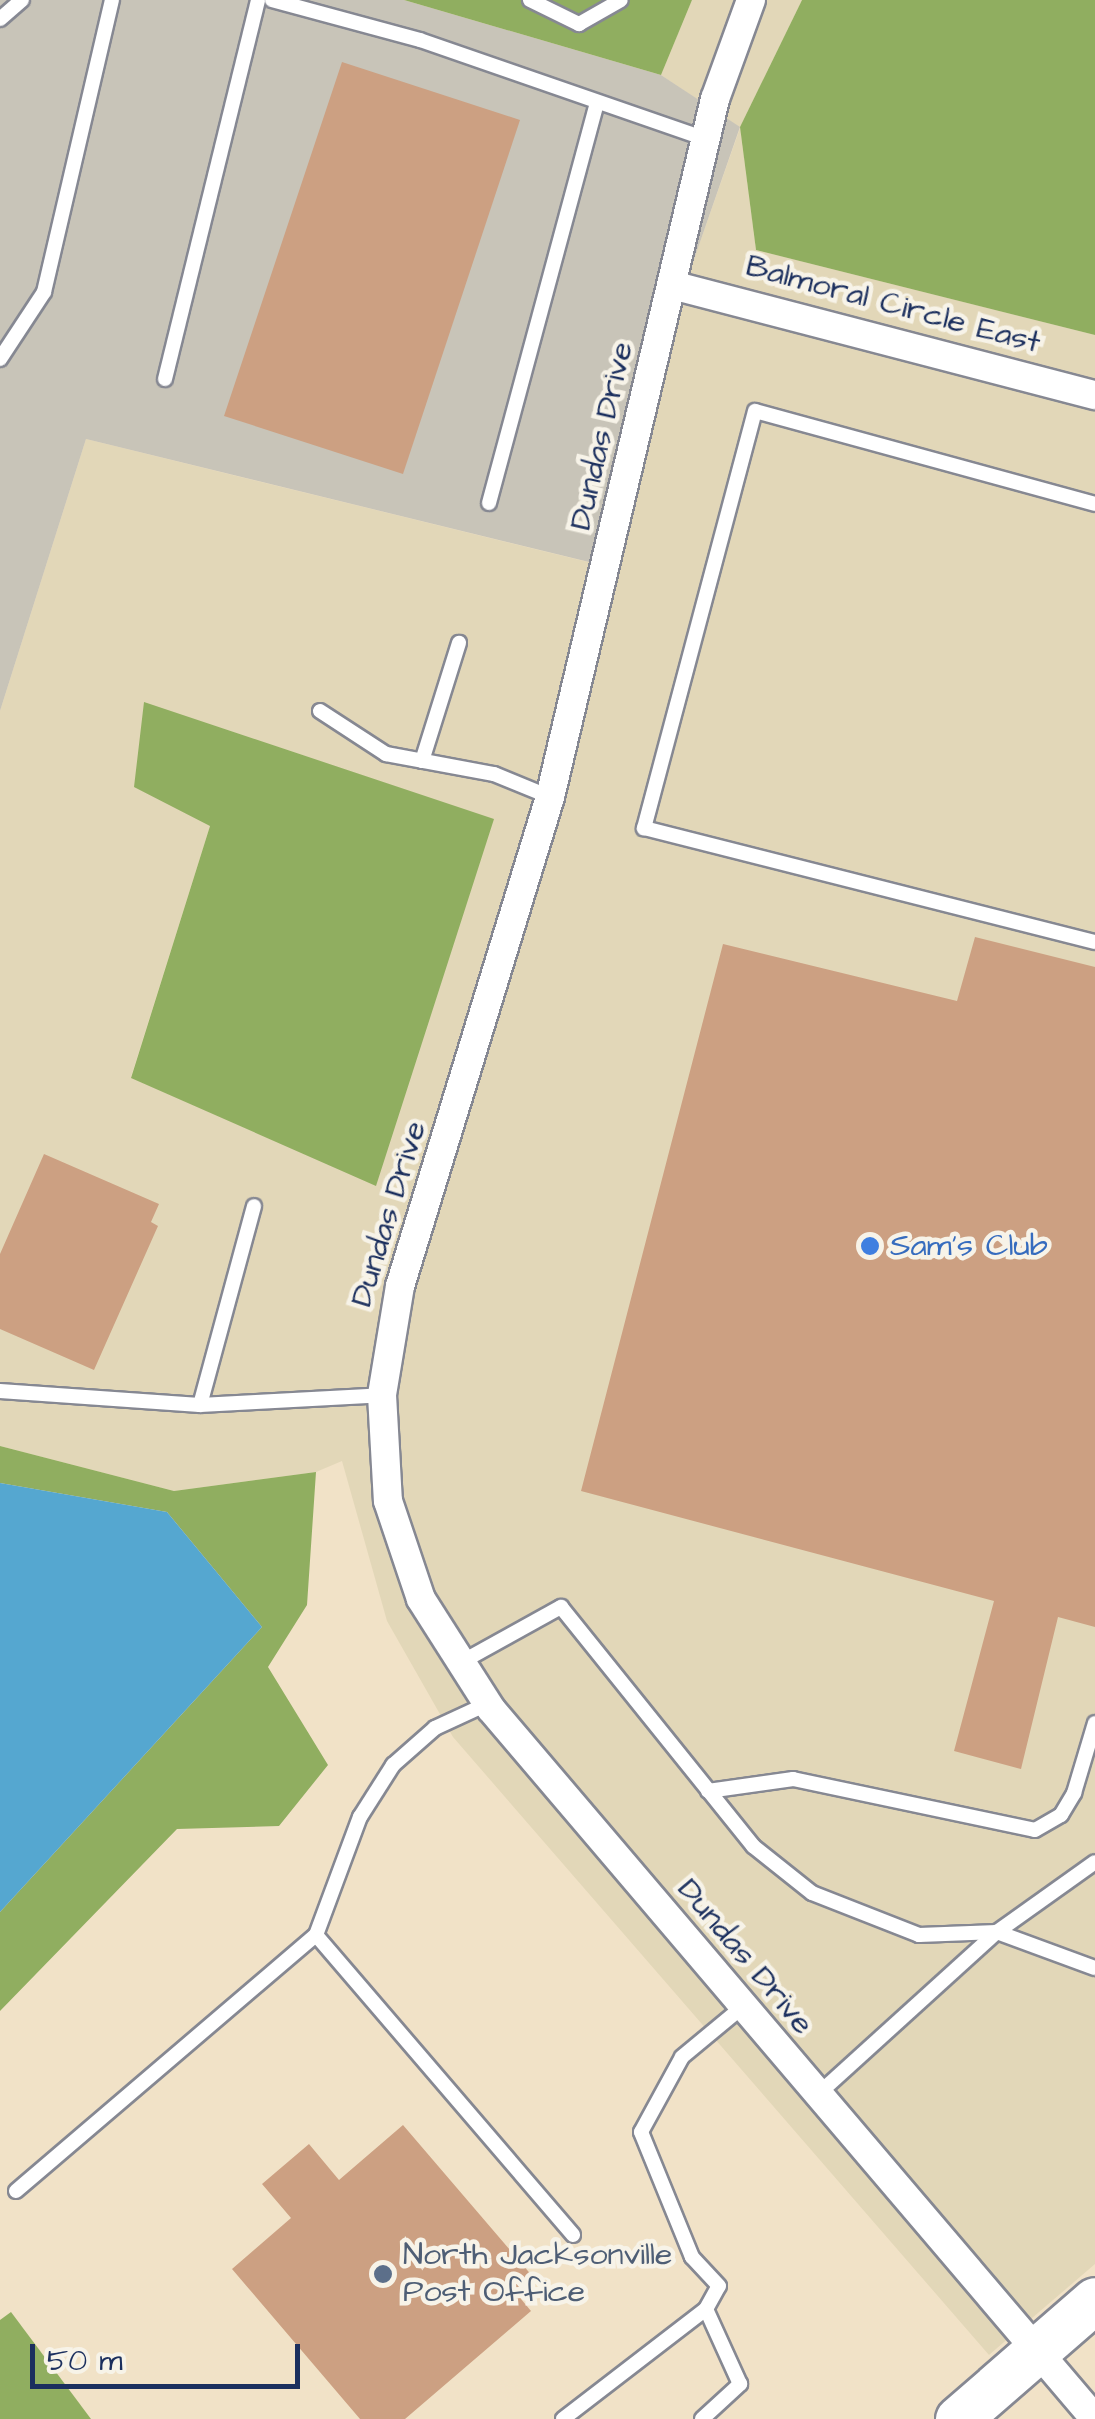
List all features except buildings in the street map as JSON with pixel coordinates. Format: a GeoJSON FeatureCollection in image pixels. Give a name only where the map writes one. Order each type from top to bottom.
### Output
{"type":"FeatureCollection","features":[{"type":"Feature","properties":{"kind":"main road"},"geometry":{"type":"LineString","coordinates":[[958,2419],[1095,2300]]}},
{"type":"Feature","properties":{"kind":"street","name":"Dundas Drive"},"geometry":{"type":"LineString","coordinates":[[752,0],[706,139],[550,797],[400,1286],[382,1395],[388,1501],[421,1598],[458,1664],[487,1704],[741,2008],[1095,2419]]}},
{"type":"Feature","properties":{"kind":"street","name":"Balmoral Circle East"},"geometry":{"type":"LineString","coordinates":[[672,285],[1095,395]]}},
{"type":"Feature","properties":{"kind":"lane"},"geometry":{"type":"LineString","coordinates":[[0,19],[22,0]]}},
{"type":"Feature","properties":{"kind":"lane"},"geometry":{"type":"LineString","coordinates":[[0,359],[44,292],[112,0]]}},
{"type":"Feature","properties":{"kind":"lane"},"geometry":{"type":"LineString","coordinates":[[165,379],[258,0]]}},
{"type":"Feature","properties":{"kind":"lane"},"geometry":{"type":"LineString","coordinates":[[272,0],[420,40],[706,139]]}},
{"type":"Feature","properties":{"kind":"lane"},"geometry":{"type":"LineString","coordinates":[[530,0],[579,24],[621,0]]}},
{"type":"Feature","properties":{"kind":"lane"},"geometry":{"type":"LineString","coordinates":[[489,504],[597,103]]}},
{"type":"Feature","properties":{"kind":"lane"},"geometry":{"type":"LineString","coordinates":[[1095,504],[756,410],[644,828],[1095,942]]}},
{"type":"Feature","properties":{"kind":"lane"},"geometry":{"type":"LineString","coordinates":[[422,761],[459,642]]}},
{"type":"Feature","properties":{"kind":"lane"},"geometry":{"type":"LineString","coordinates":[[320,711],[386,754],[494,774],[550,797]]}},
{"type":"Feature","properties":{"kind":"lane"},"geometry":{"type":"LineString","coordinates":[[200,1405],[254,1206]]}},
{"type":"Feature","properties":{"kind":"lane"},"geometry":{"type":"LineString","coordinates":[[0,1392],[200,1405],[382,1395]]}},
{"type":"Feature","properties":{"kind":"lane"},"geometry":{"type":"LineString","coordinates":[[458,1664],[561,1607],[752,1846],[812,1893],[919,1935],[997,1932],[1095,1968]]}},
{"type":"Feature","properties":{"kind":"lane"},"geometry":{"type":"LineString","coordinates":[[16,2190],[316,1935],[360,1817],[393,1765],[434,1728],[487,1704]]}},
{"type":"Feature","properties":{"kind":"lane"},"geometry":{"type":"LineString","coordinates":[[708,1791],[762,1778],[793,1779],[1035,1830],[1061,1815],[1074,1793],[1095,1723]]}},
{"type":"Feature","properties":{"kind":"lane"},"geometry":{"type":"LineString","coordinates":[[816,2096],[997,1932],[1095,1862]]}},
{"type":"Feature","properties":{"kind":"lane"},"geometry":{"type":"LineString","coordinates":[[316,1935],[573,2234]]}},
{"type":"Feature","properties":{"kind":"lane"},"geometry":{"type":"LineString","coordinates":[[563,2419],[706,2309],[719,2286],[692,2257],[641,2132],[682,2057],[741,2008]]}},
{"type":"Feature","properties":{"kind":"lane"},"geometry":{"type":"LineString","coordinates":[[702,2419],[740,2384],[706,2309]]}},
{"type":"Feature","properties":{"kind":"shaded area"},"geometry":{"type":"Polygon","coordinates":[[[0,0],[404,0],[661,75],[740,127],[589,562],[86,439],[0,711],[0,0]]]}},
{"type":"Feature","properties":{"kind":"shaded area"},"geometry":{"type":"Polygon","coordinates":[[[692,0],[802,0],[740,127],[756,250],[1095,335],[1095,2264],[989,2355],[453,1737],[387,1621],[342,1461],[316,1472],[174,1491],[0,1446],[0,711],[86,439],[588,562],[740,128],[661,75],[692,0]],[[210,826],[131,1077],[376,1185],[210,826]]]}},
{"type":"Feature","properties":{"kind":"green space"},"geometry":{"type":"Polygon","coordinates":[[[404,0],[692,0],[661,75],[404,0]]]}},
{"type":"Feature","properties":{"kind":"green space"},"geometry":{"type":"Polygon","coordinates":[[[802,0],[1095,0],[1095,335],[756,250],[740,127],[802,0]]]}},
{"type":"Feature","properties":{"kind":"green space"},"geometry":{"type":"Polygon","coordinates":[[[144,702],[494,819],[376,1186],[131,1078],[210,826],[134,787],[144,702]]]}},
{"type":"Feature","properties":{"kind":"green space"},"geometry":{"type":"Polygon","coordinates":[[[0,1446],[174,1491],[316,1472],[307,1605],[268,1667],[328,1765],[279,1826],[177,1829],[0,2011],[0,1912],[262,1627],[167,1512],[0,1483],[0,1446]]]}},
{"type":"Feature","properties":{"kind":"green space"},"geometry":{"type":"Polygon","coordinates":[[[11,2312],[91,2419],[0,2419],[0,2320],[11,2312]]]}},
{"type":"Feature","properties":{"kind":"water"},"geometry":{"type":"Polygon","coordinates":[[[0,1483],[167,1512],[262,1627],[0,1912],[0,1483]]]}},
{"type":"Feature","properties":{"kind":"place","name":"Sam's Club"},"geometry":{"type":"Point","coordinates":[870,1246]}},
{"type":"Feature","properties":{"kind":"place","name":"North Jacksonville Post Office"},"geometry":{"type":"Point","coordinates":[383,2274]}}]}
